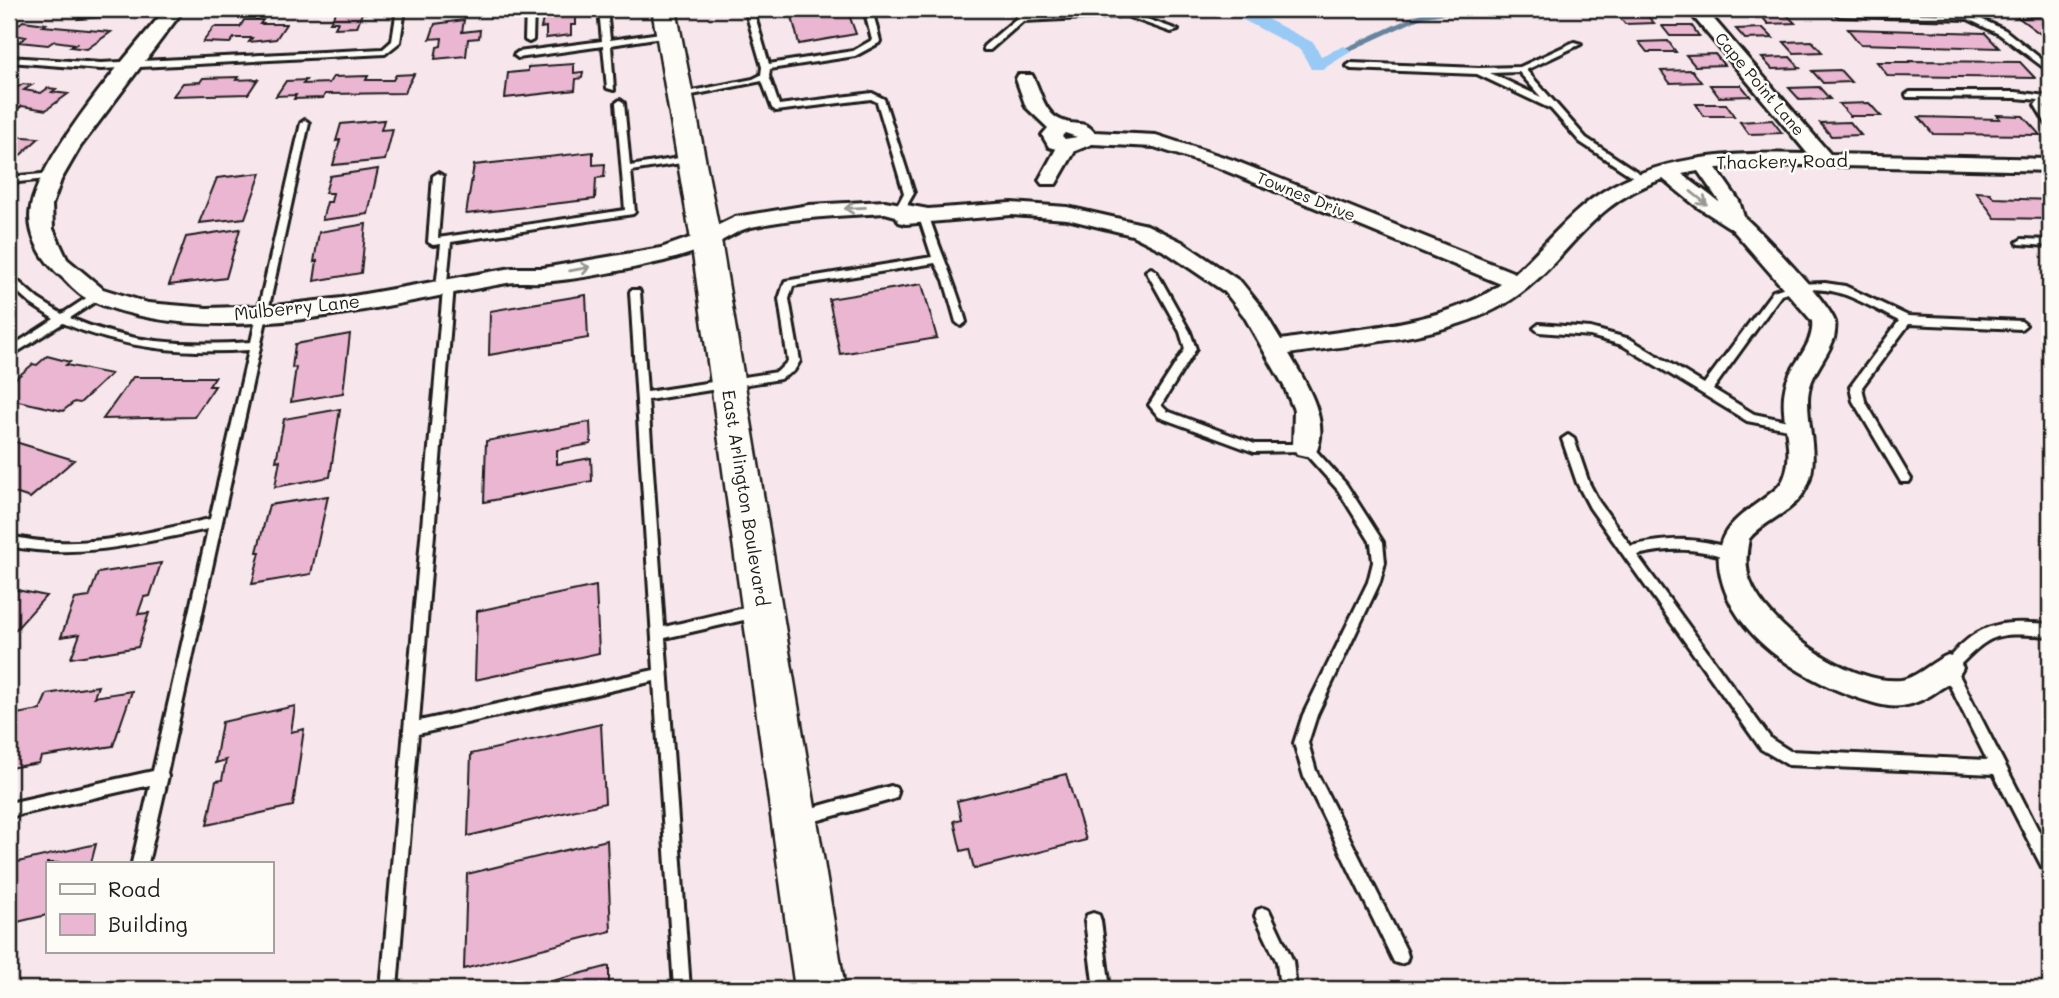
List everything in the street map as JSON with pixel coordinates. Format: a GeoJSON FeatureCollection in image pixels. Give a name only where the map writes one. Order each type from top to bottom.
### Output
{"type":"FeatureCollection","features":[{"type":"Feature","properties":{"kind":"main road","name":"East Arlington Boulevard"},"geometry":{"type":"LineString","coordinates":[[666,22],[706,240],[820,989]]}},
{"type":"Feature","properties":{"kind":"street","name":"Mulberry Lane"},"geometry":{"type":"LineString","coordinates":[[175,9],[130,64],[53,176],[42,206],[42,233],[53,255],[68,275],[98,295],[131,306],[172,314],[263,315],[512,275],[543,275],[664,254],[706,240],[742,222],[858,207],[923,214]]}},
{"type":"Feature","properties":{"kind":"street","name":"Cape Point Lane"},"geometry":{"type":"LineString","coordinates":[[1696,9],[1824,160]]}},
{"type":"Feature","properties":{"kind":"street"},"geometry":{"type":"LineString","coordinates":[[1025,79],[1035,107],[1063,138],[1049,180]]}},
{"type":"Feature","properties":{"kind":"street","name":"Townes Drive"},"geometry":{"type":"LineString","coordinates":[[1063,138],[1080,145],[1087,138],[1156,141],[1226,164],[1517,282]]}},
{"type":"Feature","properties":{"kind":"street","name":"Thackery Road"},"geometry":{"type":"LineString","coordinates":[[1273,349],[1426,323],[1475,308],[1498,297],[1517,282],[1584,213],[1623,187],[1642,179],[1702,163],[1772,159],[2050,165]]}},
{"type":"Feature","properties":{"kind":"street"},"geometry":{"type":"LineString","coordinates":[[1702,163],[1729,201],[1734,218]]}},
{"type":"Feature","properties":{"kind":"street"},"geometry":{"type":"LineString","coordinates":[[1667,172],[1708,205],[1734,218],[1813,304],[1823,323],[1822,337],[1799,379],[1795,401],[1800,427],[1797,480],[1786,495],[1737,534],[1732,554],[1735,579],[1768,631],[1796,655],[1832,676],[1878,691],[1910,691],[1948,668]]}},
{"type":"Feature","properties":{"kind":"street","name":"Mulberry Lane"},"geometry":{"type":"LineString","coordinates":[[706,240],[883,222],[923,214],[1011,209],[1067,213],[1139,230],[1174,247],[1233,287],[1254,312],[1296,386],[1306,410],[1306,447]]}},
{"type":"Feature","properties":{"kind":"lane"},"geometry":{"type":"LineString","coordinates":[[9,60],[101,66],[385,51],[396,42],[401,9]]}},
{"type":"Feature","properties":{"kind":"lane"},"geometry":{"type":"LineString","coordinates":[[529,40],[530,9]]}},
{"type":"Feature","properties":{"kind":"lane"},"geometry":{"type":"LineString","coordinates":[[603,9],[611,88]]}},
{"type":"Feature","properties":{"kind":"lane"},"geometry":{"type":"LineString","coordinates":[[749,9],[776,108],[872,96],[881,102],[909,193],[900,210]]}},
{"type":"Feature","properties":{"kind":"lane"},"geometry":{"type":"LineString","coordinates":[[680,96],[756,81],[765,72],[868,48],[876,41],[876,33],[868,9]]}},
{"type":"Feature","properties":{"kind":"lane"},"geometry":{"type":"LineString","coordinates":[[1020,9],[1021,19]]}},
{"type":"Feature","properties":{"kind":"lane"},"geometry":{"type":"LineString","coordinates":[[1070,9],[1082,17]]}},
{"type":"Feature","properties":{"kind":"lane"},"geometry":{"type":"LineString","coordinates":[[988,48],[1021,19],[1127,14],[1174,30]]}},
{"type":"Feature","properties":{"kind":"lane"},"geometry":{"type":"LineString","coordinates":[[1840,14],[1969,17],[1988,22],[2050,70]]}},
{"type":"Feature","properties":{"kind":"lane"},"geometry":{"type":"LineString","coordinates":[[518,55],[607,43],[666,22]]}},
{"type":"Feature","properties":{"kind":"lane"},"geometry":{"type":"LineString","coordinates":[[1351,66],[1479,71],[1521,69],[1577,44]]}},
{"type":"Feature","properties":{"kind":"lane"},"geometry":{"type":"LineString","coordinates":[[1521,69],[1583,140],[1642,179]]}},
{"type":"Feature","properties":{"kind":"lane"},"geometry":{"type":"LineString","coordinates":[[1479,71],[1554,107]]}},
{"type":"Feature","properties":{"kind":"lane"},"geometry":{"type":"LineString","coordinates":[[1910,95],[2016,95],[2049,98]]}},
{"type":"Feature","properties":{"kind":"lane"},"geometry":{"type":"LineString","coordinates":[[2049,98],[2039,105],[2050,123]]}},
{"type":"Feature","properties":{"kind":"lane"},"geometry":{"type":"LineString","coordinates":[[438,176],[433,242],[630,212],[620,103]]}},
{"type":"Feature","properties":{"kind":"lane"},"geometry":{"type":"LineString","coordinates":[[140,862],[305,123]]}},
{"type":"Feature","properties":{"kind":"lane"},"geometry":{"type":"LineString","coordinates":[[626,169],[691,159]]}},
{"type":"Feature","properties":{"kind":"lane"},"geometry":{"type":"LineString","coordinates":[[9,180],[53,176]]}},
{"type":"Feature","properties":{"kind":"lane"},"geometry":{"type":"LineString","coordinates":[[923,214],[938,259],[949,280],[961,322]]}},
{"type":"Feature","properties":{"kind":"lane"},"geometry":{"type":"LineString","coordinates":[[389,989],[445,286],[446,240]]}},
{"type":"Feature","properties":{"kind":"lane"},"geometry":{"type":"LineString","coordinates":[[2022,242],[2050,243]]}},
{"type":"Feature","properties":{"kind":"lane"},"geometry":{"type":"LineString","coordinates":[[642,397],[780,375],[790,368],[794,361],[784,299],[789,283],[938,259]]}},
{"type":"Feature","properties":{"kind":"lane"},"geometry":{"type":"LineString","coordinates":[[1152,271],[1185,332],[1191,349],[1155,405],[1163,414],[1254,448],[1306,447],[1342,487],[1377,542],[1379,562],[1374,583],[1310,715],[1301,743],[1309,772],[1400,956]]}},
{"type":"Feature","properties":{"kind":"lane"},"geometry":{"type":"LineString","coordinates":[[9,279],[39,307],[62,320],[120,340],[188,349],[254,346]]}},
{"type":"Feature","properties":{"kind":"lane"},"geometry":{"type":"LineString","coordinates":[[1706,390],[1777,293],[1795,287],[1840,288],[1906,320],[2021,325]]}},
{"type":"Feature","properties":{"kind":"lane"},"geometry":{"type":"LineString","coordinates":[[635,292],[682,989]]}},
{"type":"Feature","properties":{"kind":"lane"},"geometry":{"type":"LineString","coordinates":[[9,353],[98,295]]}},
{"type":"Feature","properties":{"kind":"lane"},"geometry":{"type":"LineString","coordinates":[[1905,479],[1858,401],[1856,387],[1906,320]]}},
{"type":"Feature","properties":{"kind":"lane"},"geometry":{"type":"LineString","coordinates":[[1539,328],[1590,332],[1626,342],[1751,418],[1800,427]]}},
{"type":"Feature","properties":{"kind":"lane"},"geometry":{"type":"LineString","coordinates":[[1568,439],[1583,483],[1594,505],[1766,744],[1788,758],[1998,767]]}},
{"type":"Feature","properties":{"kind":"lane"},"geometry":{"type":"LineString","coordinates":[[9,541],[44,549],[82,549],[215,523]]}},
{"type":"Feature","properties":{"kind":"lane"},"geometry":{"type":"LineString","coordinates":[[1629,552],[1672,542],[1701,543],[1732,554]]}},
{"type":"Feature","properties":{"kind":"lane"},"geometry":{"type":"LineString","coordinates":[[658,634],[762,610]]}},
{"type":"Feature","properties":{"kind":"lane"},"geometry":{"type":"LineString","coordinates":[[2050,630],[1997,628],[1975,639],[1948,668],[2050,868]]}},
{"type":"Feature","properties":{"kind":"lane"},"geometry":{"type":"LineString","coordinates":[[411,729],[661,674]]}},
{"type":"Feature","properties":{"kind":"lane"},"geometry":{"type":"LineString","coordinates":[[9,810],[161,776]]}},
{"type":"Feature","properties":{"kind":"lane"},"geometry":{"type":"LineString","coordinates":[[794,820],[891,793]]}},
{"type":"Feature","properties":{"kind":"lane"},"geometry":{"type":"LineString","coordinates":[[1262,916],[1286,961],[1288,989]]}},
{"type":"Feature","properties":{"kind":"lane"},"geometry":{"type":"LineString","coordinates":[[1093,921],[1102,989]]}},
{"type":"Feature","properties":{"kind":"building"},"geometry":{"type":"Polygon","coordinates":[[[85,9],[135,9],[120,15],[78,19],[85,9]]]}},
{"type":"Feature","properties":{"kind":"building"},"geometry":{"type":"Polygon","coordinates":[[[338,9],[368,9],[366,13],[362,13],[357,27],[335,28],[338,22],[330,22],[338,9]]]}},
{"type":"Feature","properties":{"kind":"building"},"geometry":{"type":"Polygon","coordinates":[[[569,9],[568,16],[576,15],[576,25],[571,25],[571,35],[546,38],[546,27],[541,28],[545,10],[569,9]]]}},
{"type":"Feature","properties":{"kind":"building"},"geometry":{"type":"Polygon","coordinates":[[[790,9],[874,9],[848,12],[856,34],[799,44],[790,9]]]}},
{"type":"Feature","properties":{"kind":"building"},"geometry":{"type":"Polygon","coordinates":[[[1645,13],[1654,23],[1625,24],[1617,14],[1645,13]]]}},
{"type":"Feature","properties":{"kind":"building"},"geometry":{"type":"Polygon","coordinates":[[[1759,13],[1785,13],[1795,23],[1768,24],[1759,13]]]}},
{"type":"Feature","properties":{"kind":"building"},"geometry":{"type":"Polygon","coordinates":[[[2046,16],[2050,19],[2050,41],[2019,18],[2046,16]]]}},
{"type":"Feature","properties":{"kind":"building"},"geometry":{"type":"Polygon","coordinates":[[[244,20],[263,20],[260,24],[286,24],[276,39],[249,42],[252,38],[234,38],[230,43],[203,42],[214,27],[240,27],[244,20]]]}},
{"type":"Feature","properties":{"kind":"building"},"geometry":{"type":"Polygon","coordinates":[[[464,20],[462,32],[480,30],[479,38],[468,39],[466,56],[435,59],[442,38],[430,39],[435,24],[464,20]]]}},
{"type":"Feature","properties":{"kind":"building"},"geometry":{"type":"Polygon","coordinates":[[[23,21],[46,24],[43,26],[111,32],[87,49],[70,47],[76,44],[54,41],[48,45],[19,42],[26,37],[9,34],[9,22],[19,24],[23,21]]]}},
{"type":"Feature","properties":{"kind":"building"},"geometry":{"type":"Polygon","coordinates":[[[1662,26],[1692,26],[1699,36],[1670,36],[1662,26]]]}},
{"type":"Feature","properties":{"kind":"building"},"geometry":{"type":"Polygon","coordinates":[[[1763,28],[1773,38],[1745,39],[1736,29],[1763,28]]]}},
{"type":"Feature","properties":{"kind":"building"},"geometry":{"type":"Polygon","coordinates":[[[1848,29],[1985,33],[1999,48],[1860,44],[1848,29]]]}},
{"type":"Feature","properties":{"kind":"building"},"geometry":{"type":"Polygon","coordinates":[[[1668,41],[1676,52],[1647,52],[1639,42],[1668,41]]]}},
{"type":"Feature","properties":{"kind":"building"},"geometry":{"type":"Polygon","coordinates":[[[1812,41],[1822,52],[1794,53],[1784,42],[1812,41]]]}},
{"type":"Feature","properties":{"kind":"building"},"geometry":{"type":"Polygon","coordinates":[[[1715,54],[1724,65],[1695,66],[1686,55],[1715,54]]]}},
{"type":"Feature","properties":{"kind":"building"},"geometry":{"type":"Polygon","coordinates":[[[1790,57],[1800,68],[1772,69],[1762,58],[1790,57]]]}},
{"type":"Feature","properties":{"kind":"building"},"geometry":{"type":"Polygon","coordinates":[[[1908,61],[2020,62],[2035,78],[1888,76],[1877,62],[1910,62],[1908,61]]]}},
{"type":"Feature","properties":{"kind":"building"},"geometry":{"type":"Polygon","coordinates":[[[574,64],[574,73],[583,72],[582,78],[576,79],[575,90],[505,98],[508,73],[528,71],[528,67],[574,64]]]}},
{"type":"Feature","properties":{"kind":"building"},"geometry":{"type":"Polygon","coordinates":[[[1692,70],[1701,82],[1670,83],[1661,71],[1692,70]]]}},
{"type":"Feature","properties":{"kind":"building"},"geometry":{"type":"Polygon","coordinates":[[[1840,70],[1851,82],[1823,83],[1812,71],[1840,70]]]}},
{"type":"Feature","properties":{"kind":"building"},"geometry":{"type":"Polygon","coordinates":[[[414,74],[404,93],[325,94],[323,98],[294,99],[296,95],[276,96],[286,81],[306,80],[303,84],[329,83],[333,77],[368,76],[366,80],[393,80],[396,75],[414,74]]]}},
{"type":"Feature","properties":{"kind":"building"},"geometry":{"type":"Polygon","coordinates":[[[238,77],[236,80],[258,79],[248,94],[173,96],[183,83],[200,82],[203,78],[238,77]]]}},
{"type":"Feature","properties":{"kind":"building"},"geometry":{"type":"Polygon","coordinates":[[[23,84],[32,85],[24,90],[41,93],[48,88],[56,89],[52,92],[68,94],[46,110],[22,106],[13,113],[9,112],[9,86],[18,87],[23,84]]]}},
{"type":"Feature","properties":{"kind":"building"},"geometry":{"type":"Polygon","coordinates":[[[1710,85],[1741,85],[1750,96],[1719,97],[1710,85]]]}},
{"type":"Feature","properties":{"kind":"building"},"geometry":{"type":"Polygon","coordinates":[[[1819,87],[1830,99],[1800,100],[1789,88],[1819,87]]]}},
{"type":"Feature","properties":{"kind":"building"},"geometry":{"type":"Polygon","coordinates":[[[1869,103],[1881,116],[1850,116],[1839,104],[1869,103]]]}},
{"type":"Feature","properties":{"kind":"building"},"geometry":{"type":"Polygon","coordinates":[[[1696,104],[1726,104],[1734,116],[1704,116],[1696,104]]]}},
{"type":"Feature","properties":{"kind":"building"},"geometry":{"type":"Polygon","coordinates":[[[1997,115],[2023,116],[2040,135],[1933,134],[1919,117],[2000,119],[1997,115]]]}},
{"type":"Feature","properties":{"kind":"building"},"geometry":{"type":"Polygon","coordinates":[[[384,120],[381,130],[393,129],[385,160],[333,165],[341,124],[384,120]]]}},
{"type":"Feature","properties":{"kind":"building"},"geometry":{"type":"Polygon","coordinates":[[[1772,120],[1782,133],[1749,134],[1740,122],[1772,120]]]}},
{"type":"Feature","properties":{"kind":"building"},"geometry":{"type":"Polygon","coordinates":[[[1850,122],[1861,135],[1831,136],[1820,123],[1850,122]]]}},
{"type":"Feature","properties":{"kind":"building"},"geometry":{"type":"Polygon","coordinates":[[[9,136],[39,138],[14,161],[9,161],[9,136]]]}},
{"type":"Feature","properties":{"kind":"building"},"geometry":{"type":"Polygon","coordinates":[[[593,152],[593,165],[605,164],[604,177],[596,178],[595,199],[466,214],[474,165],[593,152]]]}},
{"type":"Feature","properties":{"kind":"building"},"geometry":{"type":"Polygon","coordinates":[[[378,169],[368,214],[322,220],[327,202],[331,202],[333,193],[325,193],[330,176],[378,169]]]}},
{"type":"Feature","properties":{"kind":"building"},"geometry":{"type":"Polygon","coordinates":[[[261,173],[245,218],[199,223],[217,178],[261,173]]]}},
{"type":"Feature","properties":{"kind":"building"},"geometry":{"type":"Polygon","coordinates":[[[1976,192],[1990,193],[1994,198],[2050,200],[2050,219],[1995,218],[1976,192]]]}},
{"type":"Feature","properties":{"kind":"building"},"geometry":{"type":"Polygon","coordinates":[[[366,224],[361,273],[314,281],[319,232],[366,224]]]}},
{"type":"Feature","properties":{"kind":"building"},"geometry":{"type":"Polygon","coordinates":[[[240,229],[226,278],[169,285],[186,237],[240,229]]]}},
{"type":"Feature","properties":{"kind":"building"},"geometry":{"type":"Polygon","coordinates":[[[922,284],[937,338],[840,354],[829,299],[922,284]]]}},
{"type":"Feature","properties":{"kind":"building"},"geometry":{"type":"Polygon","coordinates":[[[586,295],[588,338],[489,355],[490,311],[586,295]]]}},
{"type":"Feature","properties":{"kind":"building"},"geometry":{"type":"Polygon","coordinates":[[[350,334],[343,393],[291,402],[296,367],[292,368],[295,344],[350,334]]]}},
{"type":"Feature","properties":{"kind":"building"},"geometry":{"type":"Polygon","coordinates":[[[47,356],[70,362],[66,365],[111,374],[80,403],[74,402],[63,411],[9,399],[9,384],[47,356]]]}},
{"type":"Feature","properties":{"kind":"building"},"geometry":{"type":"Polygon","coordinates":[[[133,377],[215,377],[209,386],[215,386],[194,417],[103,419],[133,377]]]}},
{"type":"Feature","properties":{"kind":"building"},"geometry":{"type":"Polygon","coordinates":[[[340,409],[330,477],[275,487],[280,460],[276,461],[284,419],[340,409]]]}},
{"type":"Feature","properties":{"kind":"building"},"geometry":{"type":"Polygon","coordinates":[[[590,422],[591,444],[557,450],[557,464],[591,458],[592,481],[484,502],[486,441],[590,422]]]}},
{"type":"Feature","properties":{"kind":"building"},"geometry":{"type":"Polygon","coordinates":[[[9,440],[74,460],[30,498],[9,491],[9,440]]]}},
{"type":"Feature","properties":{"kind":"building"},"geometry":{"type":"Polygon","coordinates":[[[328,496],[311,574],[252,584],[269,505],[328,496]]]}},
{"type":"Feature","properties":{"kind":"building"},"geometry":{"type":"Polygon","coordinates":[[[161,563],[150,596],[144,597],[138,614],[149,613],[138,647],[71,658],[80,634],[61,637],[75,599],[89,597],[98,573],[161,563]]]}},
{"type":"Feature","properties":{"kind":"building"},"geometry":{"type":"Polygon","coordinates":[[[596,586],[599,653],[475,680],[477,611],[596,586]]]}},
{"type":"Feature","properties":{"kind":"building"},"geometry":{"type":"Polygon","coordinates":[[[12,589],[46,596],[9,637],[9,591],[12,589]]]}},
{"type":"Feature","properties":{"kind":"building"},"geometry":{"type":"Polygon","coordinates":[[[98,686],[94,697],[132,691],[113,746],[41,757],[39,763],[9,768],[10,715],[40,710],[47,694],[98,686]]]}},
{"type":"Feature","properties":{"kind":"building"},"geometry":{"type":"Polygon","coordinates":[[[295,706],[291,732],[304,729],[293,806],[207,825],[216,781],[222,780],[226,760],[215,763],[222,722],[295,706]]]}},
{"type":"Feature","properties":{"kind":"building"},"geometry":{"type":"Polygon","coordinates":[[[601,724],[605,803],[468,836],[471,754],[601,724]]]}},
{"type":"Feature","properties":{"kind":"building"},"geometry":{"type":"Polygon","coordinates":[[[1066,774],[1086,840],[974,869],[969,849],[961,851],[954,821],[961,819],[957,801],[1066,774]]]}},
{"type":"Feature","properties":{"kind":"building"},"geometry":{"type":"Polygon","coordinates":[[[607,840],[611,931],[464,969],[467,874],[607,840]]]}},
{"type":"Feature","properties":{"kind":"building"},"geometry":{"type":"Polygon","coordinates":[[[96,844],[91,862],[46,862],[46,915],[9,924],[9,864],[96,844]]]}},
{"type":"Feature","properties":{"kind":"building"},"geometry":{"type":"Polygon","coordinates":[[[609,966],[609,989],[522,989],[609,966]]]}},
{"type":"Feature","properties":{"kind":"waterway"},"geometry":{"type":"LineString","coordinates":[[1230,9],[1308,47],[1317,65],[1344,51]]}},
{"type":"Feature","properties":{"kind":"waterway"},"geometry":{"type":"LineString","coordinates":[[1344,51],[1422,15],[1460,9]]}},
{"type":"Feature","properties":{"kind":"waterway"},"geometry":{"type":"LineString","coordinates":[[2008,9],[2050,15]]}}]}
